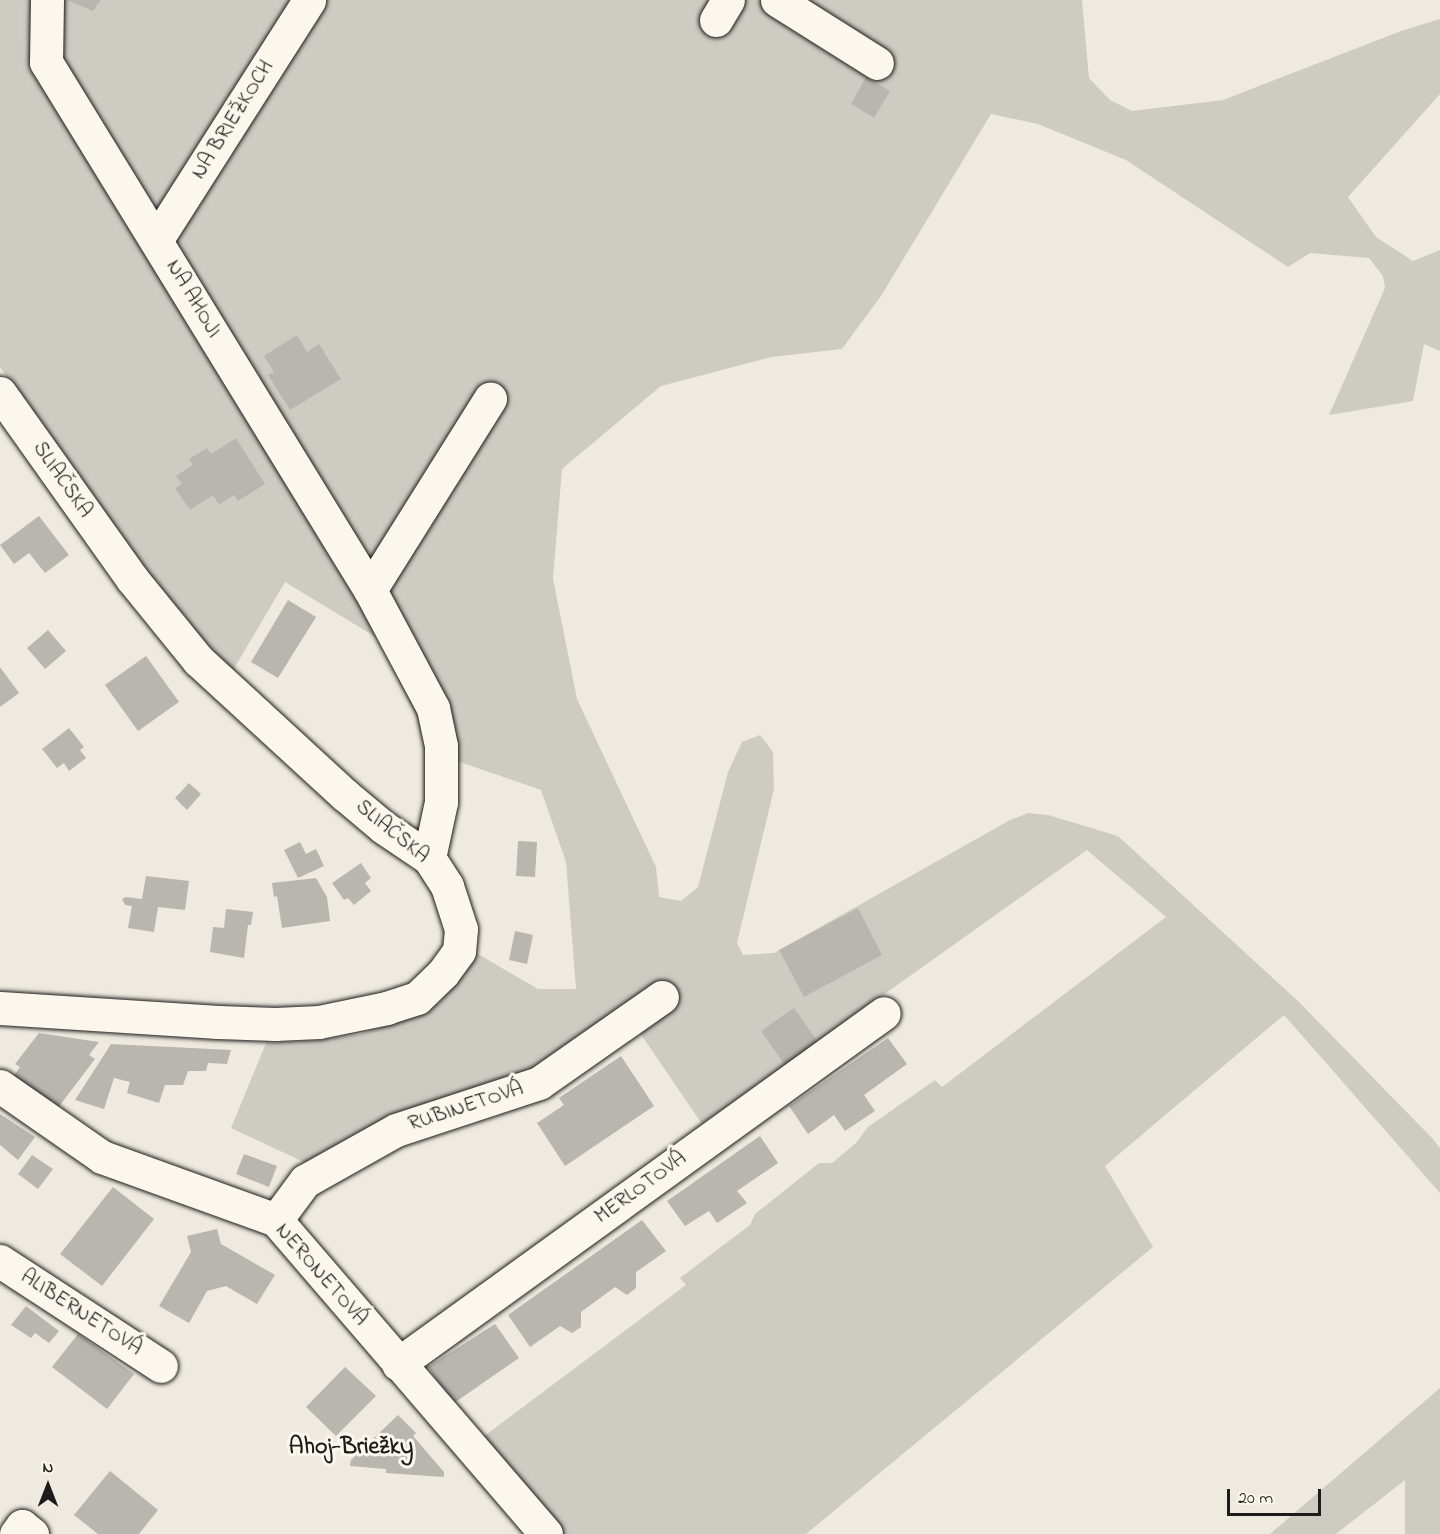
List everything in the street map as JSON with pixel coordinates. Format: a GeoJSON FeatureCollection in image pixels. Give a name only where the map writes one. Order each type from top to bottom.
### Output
{"type":"FeatureCollection","features":[{"type":"Feature","properties":{"kind":"street","name":"NA AHOJI"},"geometry":{"type":"LineString","coordinates":[[47,0],[46,62],[370,590],[433,708],[441,746],[441,802],[429,858]]}},
{"type":"Feature","properties":{"kind":"street","name":"NA BRIEŽKOCH"},"geometry":{"type":"LineString","coordinates":[[157,240],[309,0]]}},
{"type":"Feature","properties":{"kind":"street"},"geometry":{"type":"LineString","coordinates":[[777,0],[877,63]]}},
{"type":"Feature","properties":{"kind":"street","name":"SLIAČSKA"},"geometry":{"type":"LineString","coordinates":[[0,393],[133,580],[198,660],[368,814],[429,858],[447,886],[461,929],[459,951],[443,973],[417,998],[387,1008],[319,1022],[275,1024],[0,1008]]}},
{"type":"Feature","properties":{"kind":"street"},"geometry":{"type":"LineString","coordinates":[[370,590],[490,399]]}},
{"type":"Feature","properties":{"kind":"street","name":"RUBINETOVÁ"},"geometry":{"type":"LineString","coordinates":[[276,1220],[305,1181],[396,1130],[539,1083],[662,997]]}},
{"type":"Feature","properties":{"kind":"street","name":"MERLOTOVÁ"},"geometry":{"type":"LineString","coordinates":[[398,1364],[884,1013]]}},
{"type":"Feature","properties":{"kind":"street","name":"NERONETOVÁ"},"geometry":{"type":"LineString","coordinates":[[0,1086],[102,1158],[276,1220],[546,1534]]}},
{"type":"Feature","properties":{"kind":"street","name":"ALIBERNETOVÁ"},"geometry":{"type":"LineString","coordinates":[[0,1261],[161,1366]]}},
{"type":"Feature","properties":{"kind":"shaded area"},"geometry":{"type":"Polygon","coordinates":[[[0,0],[1082,0],[1089,78],[1110,100],[1132,111],[1223,100],[1401,31],[1440,19],[1440,94],[1348,197],[1376,237],[1413,261],[1440,250],[1440,351],[1424,344],[1413,401],[1329,415],[1385,288],[1383,276],[1369,258],[1310,253],[1288,267],[1126,160],[1038,124],[991,114],[881,296],[842,349],[772,357],[661,386],[562,469],[553,579],[577,699],[656,867],[659,897],[681,901],[698,887],[728,772],[742,742],[760,735],[773,752],[774,789],[737,943],[743,955],[774,953],[1010,820],[1028,813],[1048,815],[1118,836],[1299,1002],[1432,1138],[1440,1148],[1440,1193],[1284,1015],[1105,1166],[1153,1247],[806,1534],[564,1534],[479,1440],[686,1285],[680,1278],[750,1225],[755,1214],[819,1163],[832,1163],[856,1143],[868,1127],[935,1080],[942,1087],[1166,917],[1087,850],[702,1124],[625,1011],[532,1072],[308,1164],[231,1128],[266,1043],[313,1041],[361,1034],[409,1018],[439,1003],[456,982],[473,951],[538,989],[576,989],[566,862],[541,790],[425,750],[417,717],[379,639],[285,582],[232,672],[145,575],[0,367],[0,0]]]}},
{"type":"Feature","properties":{"kind":"shaded area"},"geometry":{"type":"Polygon","coordinates":[[[1440,1388],[1440,1534],[1405,1534],[1405,1480],[1336,1534],[1270,1534],[1440,1388]]]}},
{"type":"Feature","properties":{"kind":"building"},"geometry":{"type":"Polygon","coordinates":[[[67,0],[101,0],[93,11],[67,0]]]}},
{"type":"Feature","properties":{"kind":"building"},"geometry":{"type":"Polygon","coordinates":[[[866,77],[890,91],[874,118],[851,104],[866,77]]]}},
{"type":"Feature","properties":{"kind":"building"},"geometry":{"type":"Polygon","coordinates":[[[297,335],[307,352],[319,344],[341,379],[290,410],[268,375],[274,372],[264,356],[297,335]]]}},
{"type":"Feature","properties":{"kind":"building"},"geometry":{"type":"Polygon","coordinates":[[[236,438],[265,484],[238,501],[234,495],[219,505],[213,495],[190,510],[175,488],[182,484],[176,476],[193,465],[189,459],[207,448],[211,454],[236,438]]]}},
{"type":"Feature","properties":{"kind":"building"},"geometry":{"type":"Polygon","coordinates":[[[39,516],[69,555],[45,573],[29,553],[14,564],[0,545],[39,516]]]}},
{"type":"Feature","properties":{"kind":"building"},"geometry":{"type":"Polygon","coordinates":[[[288,600],[316,617],[278,678],[251,662],[288,600]]]}},
{"type":"Feature","properties":{"kind":"building"},"geometry":{"type":"Polygon","coordinates":[[[48,630],[66,651],[45,669],[27,648],[48,630]]]}},
{"type":"Feature","properties":{"kind":"building"},"geometry":{"type":"Polygon","coordinates":[[[146,656],[179,702],[138,731],[105,685],[146,656]]]}},
{"type":"Feature","properties":{"kind":"building"},"geometry":{"type":"Polygon","coordinates":[[[0,667],[19,693],[0,707],[0,667]]]}},
{"type":"Feature","properties":{"kind":"building"},"geometry":{"type":"Polygon","coordinates":[[[69,728],[84,747],[80,750],[86,758],[69,771],[64,763],[57,768],[42,749],[69,728]]]}},
{"type":"Feature","properties":{"kind":"building"},"geometry":{"type":"Polygon","coordinates":[[[189,783],[201,794],[187,810],[175,798],[189,783]]]}},
{"type":"Feature","properties":{"kind":"building"},"geometry":{"type":"Polygon","coordinates":[[[518,841],[537,842],[535,877],[516,876],[518,841]]]}},
{"type":"Feature","properties":{"kind":"building"},"geometry":{"type":"Polygon","coordinates":[[[300,842],[306,854],[316,849],[324,866],[298,878],[284,850],[300,842]]]}},
{"type":"Feature","properties":{"kind":"building"},"geometry":{"type":"Polygon","coordinates":[[[361,863],[371,878],[365,883],[371,891],[354,905],[348,898],[344,900],[332,883],[361,863]]]}},
{"type":"Feature","properties":{"kind":"building"},"geometry":{"type":"Polygon","coordinates":[[[146,876],[189,881],[185,910],[158,907],[154,932],[128,928],[132,906],[125,905],[122,899],[126,897],[142,899],[146,876]]]}},
{"type":"Feature","properties":{"kind":"building"},"geometry":{"type":"Polygon","coordinates":[[[316,878],[327,897],[330,921],[282,928],[277,896],[274,897],[272,883],[316,878]]]}},
{"type":"Feature","properties":{"kind":"building"},"geometry":{"type":"Polygon","coordinates":[[[858,908],[882,955],[804,997],[779,950],[858,908]]]}},
{"type":"Feature","properties":{"kind":"building"},"geometry":{"type":"Polygon","coordinates":[[[226,909],[253,912],[251,925],[248,925],[244,958],[210,952],[213,927],[224,928],[226,909]]]}},
{"type":"Feature","properties":{"kind":"building"},"geometry":{"type":"Polygon","coordinates":[[[515,931],[533,935],[527,964],[509,960],[515,931]]]}},
{"type":"Feature","properties":{"kind":"building"},"geometry":{"type":"Polygon","coordinates":[[[794,1008],[818,1042],[785,1065],[761,1031],[794,1008]]]}},
{"type":"Feature","properties":{"kind":"building"},"geometry":{"type":"Polygon","coordinates":[[[39,1033],[99,1042],[89,1055],[95,1059],[54,1113],[9,1082],[20,1067],[15,1064],[39,1033]]]}},
{"type":"Feature","properties":{"kind":"building"},"geometry":{"type":"Polygon","coordinates":[[[888,1038],[907,1064],[864,1095],[875,1111],[845,1131],[834,1115],[808,1134],[789,1106],[888,1038]]]}},
{"type":"Feature","properties":{"kind":"building"},"geometry":{"type":"Polygon","coordinates":[[[111,1044],[231,1050],[227,1064],[208,1063],[206,1071],[188,1071],[183,1085],[165,1085],[159,1103],[127,1093],[130,1082],[114,1078],[104,1109],[75,1100],[111,1044]]]}},
{"type":"Feature","properties":{"kind":"building"},"geometry":{"type":"Polygon","coordinates":[[[621,1056],[654,1106],[565,1166],[537,1123],[564,1105],[559,1098],[621,1056]]]}},
{"type":"Feature","properties":{"kind":"building"},"geometry":{"type":"Polygon","coordinates":[[[0,1114],[35,1137],[18,1160],[0,1145],[0,1114]]]}},
{"type":"Feature","properties":{"kind":"building"},"geometry":{"type":"Polygon","coordinates":[[[760,1136],[778,1163],[737,1191],[747,1203],[717,1223],[709,1211],[685,1226],[667,1201],[760,1136]]]}},
{"type":"Feature","properties":{"kind":"building"},"geometry":{"type":"Polygon","coordinates":[[[244,1154],[277,1166],[269,1187],[236,1174],[244,1154]]]}},
{"type":"Feature","properties":{"kind":"building"},"geometry":{"type":"Polygon","coordinates":[[[32,1155],[53,1169],[38,1189],[18,1174],[32,1155]]]}},
{"type":"Feature","properties":{"kind":"building"},"geometry":{"type":"Polygon","coordinates":[[[113,1187],[154,1219],[102,1286],[60,1254],[113,1187]]]}},
{"type":"Feature","properties":{"kind":"building"},"geometry":{"type":"Polygon","coordinates":[[[642,1220],[666,1251],[636,1272],[636,1288],[627,1295],[615,1287],[581,1312],[581,1327],[572,1333],[560,1326],[530,1347],[508,1315],[642,1220]]]}},
{"type":"Feature","properties":{"kind":"building"},"geometry":{"type":"Polygon","coordinates":[[[217,1229],[221,1244],[275,1275],[257,1304],[226,1286],[207,1291],[189,1323],[159,1306],[191,1252],[187,1236],[217,1229]]]}},
{"type":"Feature","properties":{"kind":"building"},"geometry":{"type":"Polygon","coordinates":[[[26,1306],[59,1331],[49,1343],[35,1333],[31,1338],[11,1325],[26,1306]]]}},
{"type":"Feature","properties":{"kind":"building"},"geometry":{"type":"Polygon","coordinates":[[[495,1324],[519,1358],[454,1403],[428,1367],[495,1324]]]}},
{"type":"Feature","properties":{"kind":"building"},"geometry":{"type":"Polygon","coordinates":[[[78,1334],[134,1374],[107,1409],[52,1367],[78,1334]]]}},
{"type":"Feature","properties":{"kind":"building"},"geometry":{"type":"Polygon","coordinates":[[[345,1367],[376,1396],[336,1436],[306,1407],[345,1367]]]}},
{"type":"Feature","properties":{"kind":"building"},"geometry":{"type":"Polygon","coordinates":[[[398,1415],[416,1433],[413,1436],[444,1472],[444,1477],[386,1473],[386,1469],[350,1466],[351,1460],[398,1415]]]}},
{"type":"Feature","properties":{"kind":"building"},"geometry":{"type":"Polygon","coordinates":[[[110,1471],[158,1510],[139,1534],[98,1534],[74,1515],[110,1471]]]}},
{"type":"Feature","properties":{"kind":"district","name":"Ahoj-Briežky"},"geometry":{"type":"Point","coordinates":[351,1448]}}]}
